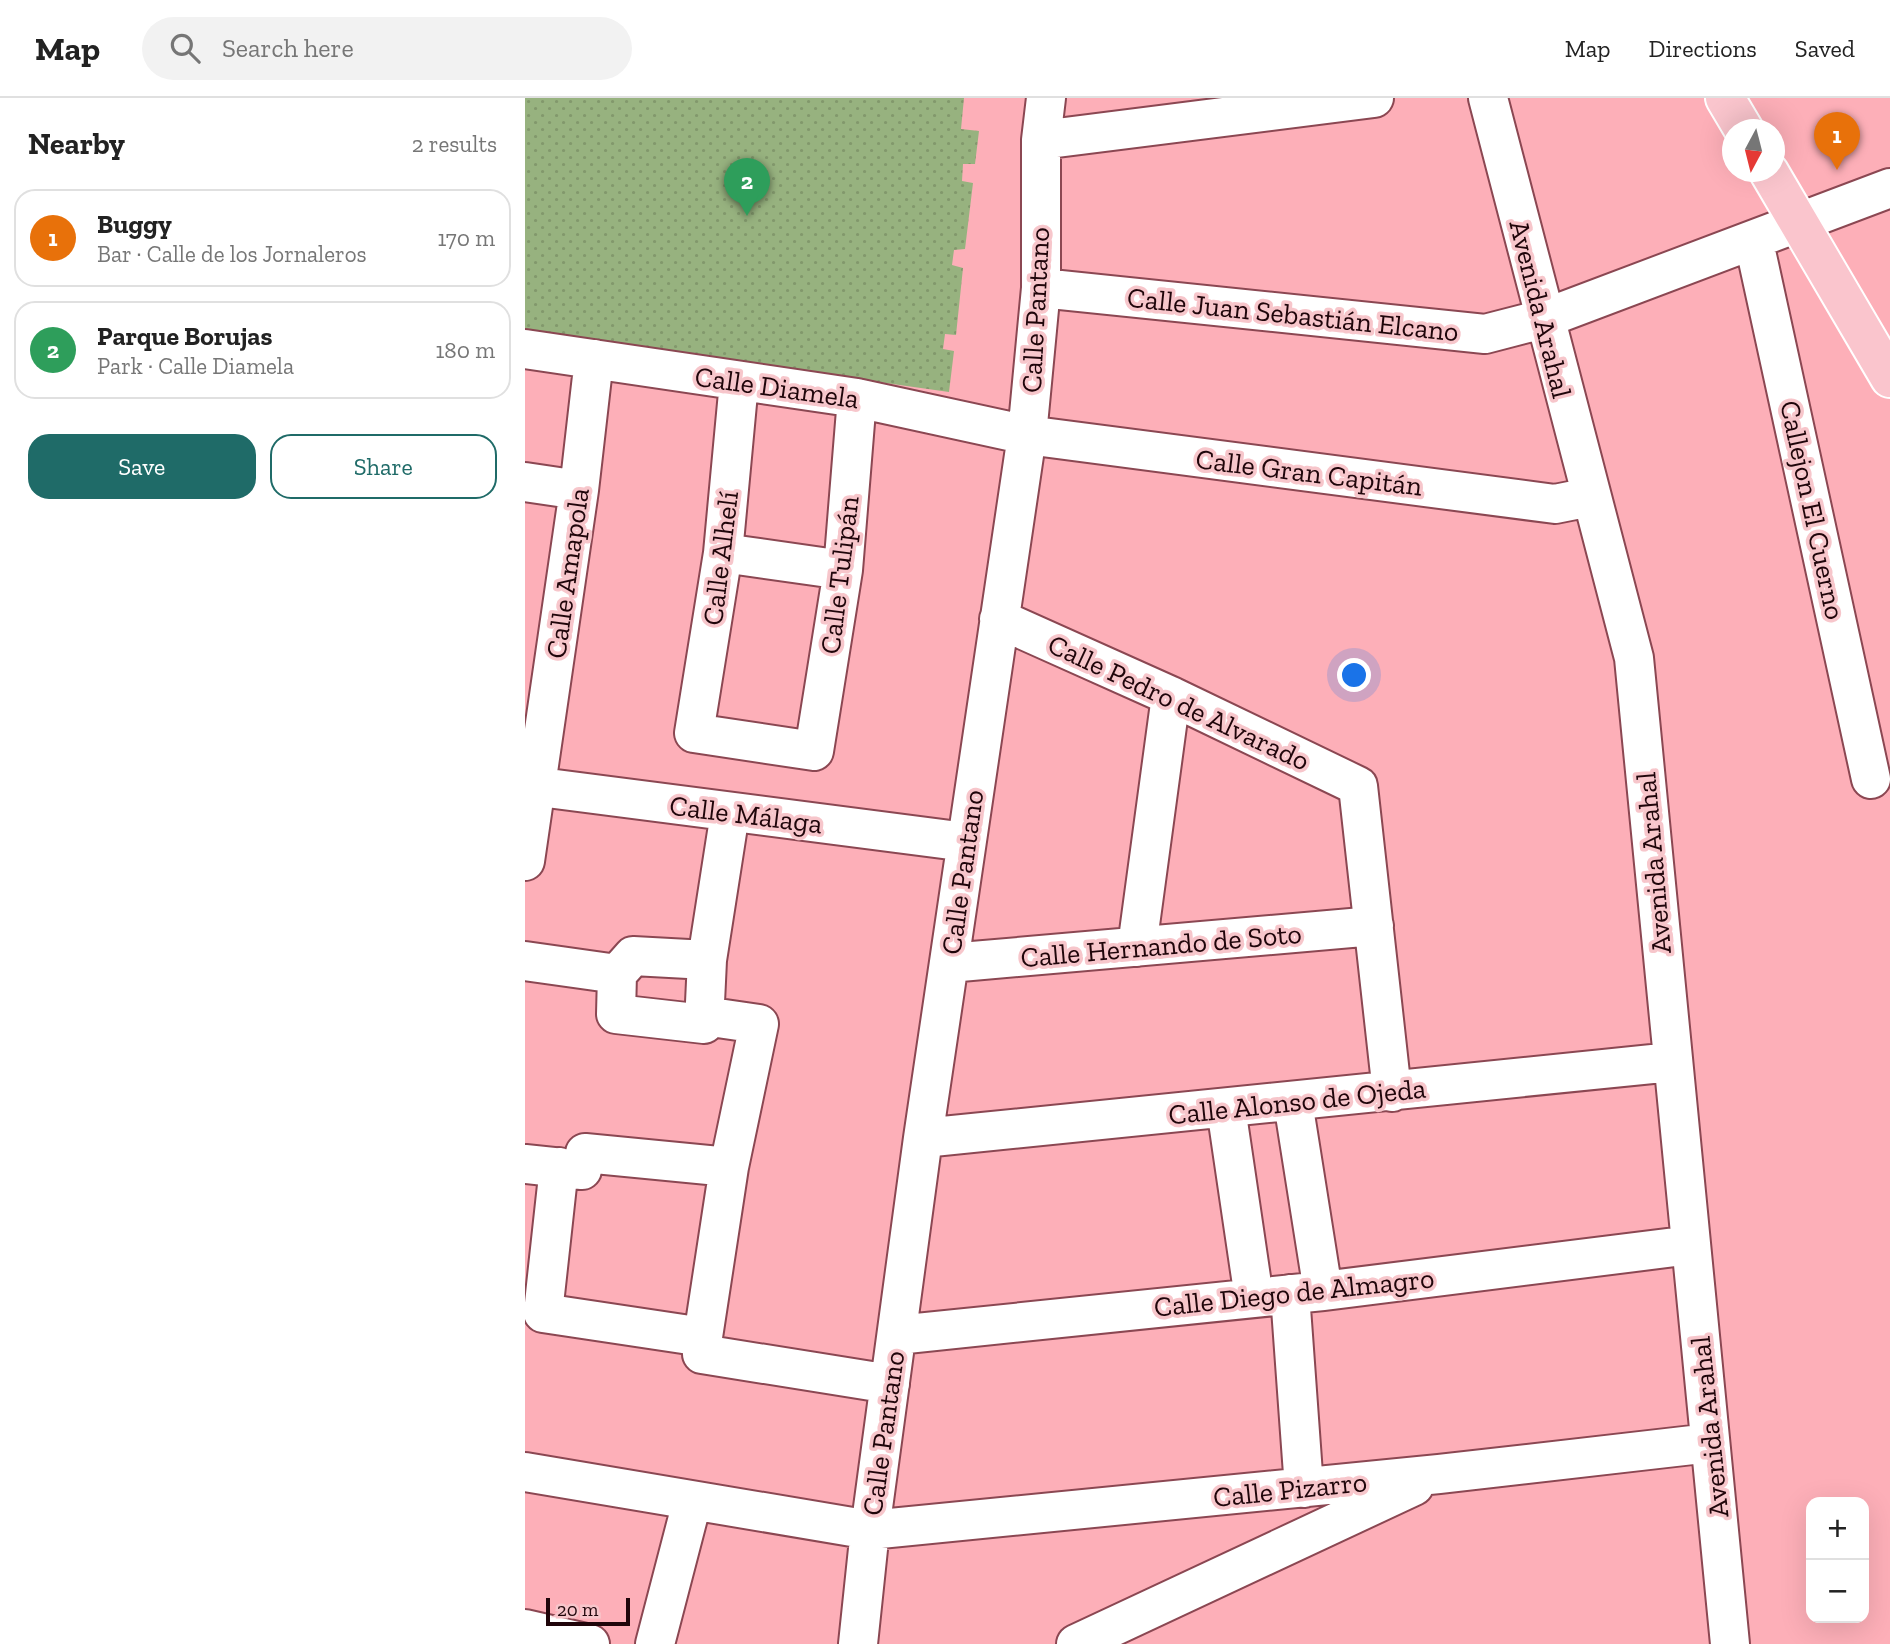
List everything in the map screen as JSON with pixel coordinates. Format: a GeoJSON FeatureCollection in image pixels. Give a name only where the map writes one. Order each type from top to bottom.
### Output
{"type":"FeatureCollection","features":[{"type":"Feature","properties":{"kind":"main road"},"geometry":{"type":"LineString","coordinates":[[1725,98],[1737,119]]}},
{"type":"Feature","properties":{"kind":"main road"},"geometry":{"type":"LineString","coordinates":[[1775,182],[1890,378]]}},
{"type":"Feature","properties":{"kind":"street","name":"Calle Pantano"},"geometry":{"type":"LineString","coordinates":[[858,1644],[870,1530],[923,1138],[1027,435],[1041,288],[1041,140],[1046,98]]}},
{"type":"Feature","properties":{"kind":"street"},"geometry":{"type":"LineString","coordinates":[[1041,140],[1374,98]]}},
{"type":"Feature","properties":{"kind":"street","name":"Avenida Arahal"},"geometry":{"type":"LineString","coordinates":[[1487,98],[1634,658],[1730,1644]]}},
{"type":"Feature","properties":{"kind":"street","name":"Calle Juan Sebastián Elcano"},"geometry":{"type":"LineString","coordinates":[[1041,288],[1485,334],[1543,319],[1754,242],[1890,188]]}},
{"type":"Feature","properties":{"kind":"street","name":"Callejon El Cuerno"},"geometry":{"type":"LineString","coordinates":[[1754,242],[1871,779]]}},
{"type":"Feature","properties":{"kind":"street","name":"Calle Diamela"},"geometry":{"type":"LineString","coordinates":[[525,349],[857,398],[1027,435]]}},
{"type":"Feature","properties":{"kind":"street","name":"Calle Amapola"},"geometry":{"type":"LineString","coordinates":[[525,861],[530,785],[579,490],[594,359]]}},
{"type":"Feature","properties":{"kind":"street","name":"Calle Alhelí"},"geometry":{"type":"LineString","coordinates":[[739,382],[723,553],[694,733],[814,751]]}},
{"type":"Feature","properties":{"kind":"street","name":"Calle Tulipán"},"geometry":{"type":"LineString","coordinates":[[814,751],[843,570],[857,398]]}},
{"type":"Feature","properties":{"kind":"street","name":"Calle Gran Capitán"},"geometry":{"type":"LineString","coordinates":[[1027,435],[1555,504],[1590,497]]}},
{"type":"Feature","properties":{"kind":"street"},"geometry":{"type":"LineString","coordinates":[[525,482],[579,490]]}},
{"type":"Feature","properties":{"kind":"street"},"geometry":{"type":"LineString","coordinates":[[723,553],[843,570]]}},
{"type":"Feature","properties":{"kind":"street","name":"Calle Pedro de Alvarado"},"geometry":{"type":"LineString","coordinates":[[999,620],[1171,696],[1358,786],[1374,926]]}},
{"type":"Feature","properties":{"kind":"street"},"geometry":{"type":"LineString","coordinates":[[1137,947],[1171,696]]}},
{"type":"Feature","properties":{"kind":"street","name":"Calle Málaga"},"geometry":{"type":"LineString","coordinates":[[530,785],[967,842]]}},
{"type":"Feature","properties":{"kind":"street"},"geometry":{"type":"LineString","coordinates":[[707,961],[632,956],[617,974],[616,1014],[704,1024],[707,961],[730,813]]}},
{"type":"Feature","properties":{"kind":"street"},"geometry":{"type":"LineString","coordinates":[[1374,926],[1392,1092]]}},
{"type":"Feature","properties":{"kind":"street","name":"Calle Hernando de Soto"},"geometry":{"type":"LineString","coordinates":[[949,963],[1374,926]]}},
{"type":"Feature","properties":{"kind":"street"},"geometry":{"type":"LineString","coordinates":[[525,961],[617,974]]}},
{"type":"Feature","properties":{"kind":"street"},"geometry":{"type":"LineString","coordinates":[[704,1016],[759,1024],[729,1167],[702,1354],[890,1384]]}},
{"type":"Feature","properties":{"kind":"street","name":"Calle Alonso de Ojeda"},"geometry":{"type":"LineString","coordinates":[[923,1138],[1672,1062]]}},
{"type":"Feature","properties":{"kind":"street"},"geometry":{"type":"LineString","coordinates":[[1293,1102],[1289,1294],[1304,1488]]}},
{"type":"Feature","properties":{"kind":"street"},"geometry":{"type":"LineString","coordinates":[[1226,1108],[1289,1294]]}},
{"type":"Feature","properties":{"kind":"street"},"geometry":{"type":"LineString","coordinates":[[703,1338],[543,1312],[542,1166],[582,1170],[585,1153],[729,1167]]}},
{"type":"Feature","properties":{"kind":"street","name":"Calle Diego de Almagro"},"geometry":{"type":"LineString","coordinates":[[897,1335],[1289,1294],[1691,1245]]}},
{"type":"Feature","properties":{"kind":"street","name":"Calle Pizarro"},"geometry":{"type":"LineString","coordinates":[[525,1472],[870,1530],[1304,1488],[1710,1443]]}},
{"type":"Feature","properties":{"kind":"street"},"geometry":{"type":"LineString","coordinates":[[1076,1644],[1439,1474]]}},
{"type":"Feature","properties":{"kind":"street"},"geometry":{"type":"LineString","coordinates":[[655,1644],[692,1502]]}},
{"type":"Feature","properties":{"kind":"street"},"geometry":{"type":"LineString","coordinates":[[525,1629],[590,1644]]}},
{"type":"Feature","properties":{"kind":"green space"},"geometry":{"type":"Polygon","coordinates":[[[525,98],[964,98],[961,129],[979,131],[975,164],[963,164],[962,181],[973,183],[965,249],[954,250],[952,265],[963,268],[956,335],[945,334],[943,349],[954,351],[949,392],[525,332],[525,98]]]}},
{"type":"Feature","properties":{"kind":"place","name":"Buggy"},"geometry":{"type":"Point","coordinates":[1837,170]}},
{"type":"Feature","properties":{"kind":"place","name":"Parque Borujas"},"geometry":{"type":"Point","coordinates":[747,216]}}]}
